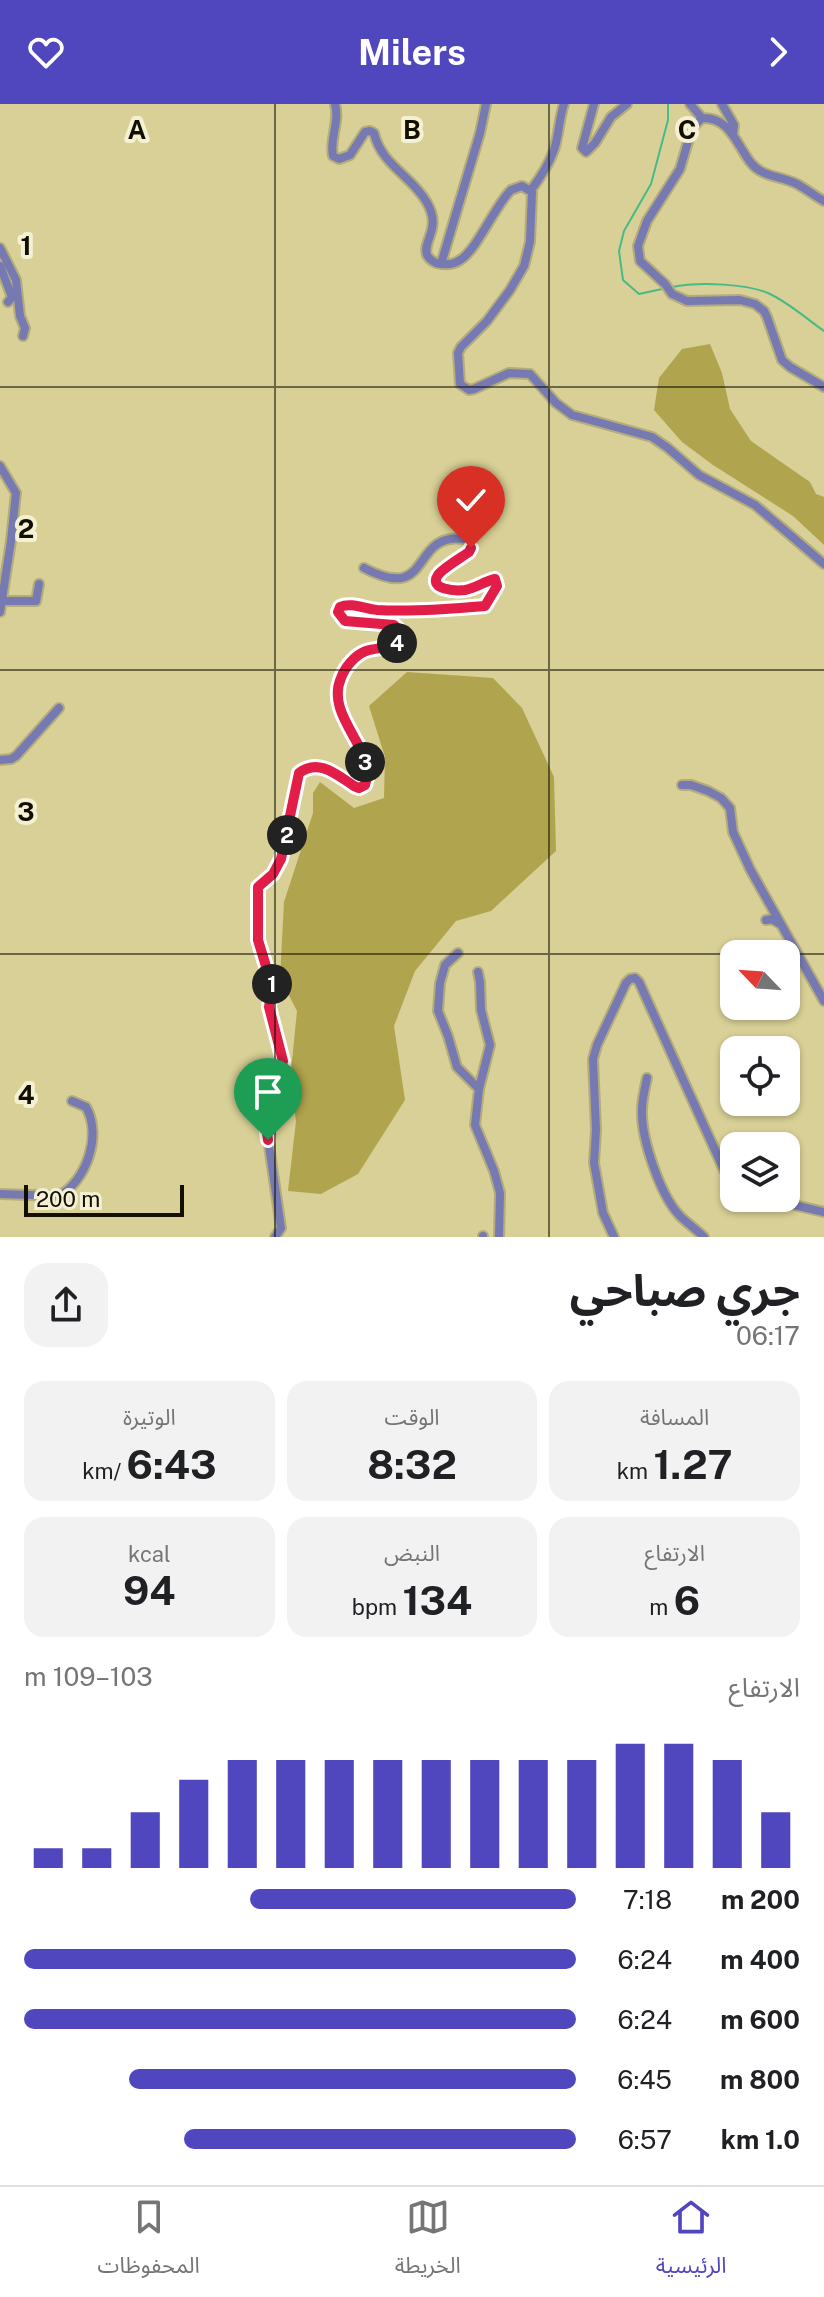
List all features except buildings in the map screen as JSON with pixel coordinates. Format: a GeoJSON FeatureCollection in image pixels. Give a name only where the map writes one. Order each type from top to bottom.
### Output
{"type":"FeatureCollection","features":[{"type":"Feature","properties":{"kind":"street"},"geometry":{"type":"LineString","coordinates":[[335,104],[338,120],[331,149],[333,156],[339,159],[347,157],[365,132],[374,133],[385,158],[423,196],[430,208],[434,224],[427,254],[433,261],[452,264],[465,256],[511,190],[522,186],[531,190],[530,242],[524,266],[487,321],[461,347],[458,353],[460,384],[469,390],[509,373],[530,374],[556,403],[572,415],[652,437],[699,475],[755,505],[824,564]]}},
{"type":"Feature","properties":{"kind":"street"},"geometry":{"type":"LineString","coordinates":[[441,264],[486,104]]}},
{"type":"Feature","properties":{"kind":"street"},"geometry":{"type":"LineString","coordinates":[[531,190],[554,150],[564,104]]}},
{"type":"Feature","properties":{"kind":"street"},"geometry":{"type":"LineString","coordinates":[[594,104],[582,146],[584,152],[591,150],[611,117],[627,104]]}},
{"type":"Feature","properties":{"kind":"street"},"geometry":{"type":"LineString","coordinates":[[690,104],[702,118]]}},
{"type":"Feature","properties":{"kind":"street"},"geometry":{"type":"LineString","coordinates":[[722,104],[734,125],[733,135]]}},
{"type":"Feature","properties":{"kind":"street"},"geometry":{"type":"LineString","coordinates":[[824,201],[793,182],[761,172],[720,121],[702,118],[692,128],[680,169],[652,211],[638,246],[643,266],[672,294],[687,301],[740,300],[755,304],[764,311],[785,364],[824,387]]}},
{"type":"Feature","properties":{"kind":"street"},"geometry":{"type":"LineString","coordinates":[[0,248],[16,280],[20,316],[25,328],[23,336]]}},
{"type":"Feature","properties":{"kind":"street"},"geometry":{"type":"LineString","coordinates":[[0,266],[12,297],[8,302]]}},
{"type":"Feature","properties":{"kind":"street"},"geometry":{"type":"LineString","coordinates":[[0,466],[16,493],[0,612]]}},
{"type":"Feature","properties":{"kind":"street"},"geometry":{"type":"LineString","coordinates":[[275,1237],[281,1228],[266,1125],[283,1061],[269,1007],[272,986],[258,940],[258,887],[273,874],[281,859],[299,773],[316,766],[359,788],[365,785],[368,778],[366,764],[339,704],[339,681],[348,666],[363,652],[392,646],[397,643],[400,634],[394,625],[345,621],[338,612],[340,607],[346,605],[377,610],[485,606],[497,586],[495,579],[466,590],[444,589],[437,584],[439,573],[469,552],[472,543],[465,539],[450,539],[440,544],[414,572],[401,578],[391,579],[364,568]]}},
{"type":"Feature","properties":{"kind":"street"},"geometry":{"type":"LineString","coordinates":[[2,601],[36,601],[39,584]]}},
{"type":"Feature","properties":{"kind":"street"},"geometry":{"type":"LineString","coordinates":[[0,760],[11,759],[28,746],[41,725],[59,708]]}},
{"type":"Feature","properties":{"kind":"street"},"geometry":{"type":"LineString","coordinates":[[682,785],[708,791],[721,798],[730,808],[733,832],[750,869],[824,1001]]}},
{"type":"Feature","properties":{"kind":"street"},"geometry":{"type":"LineString","coordinates":[[766,920],[776,921],[784,927]]}},
{"type":"Feature","properties":{"kind":"street"},"geometry":{"type":"LineString","coordinates":[[458,953],[445,965],[438,1011],[457,1067],[479,1089]]}},
{"type":"Feature","properties":{"kind":"street"},"geometry":{"type":"LineString","coordinates":[[478,972],[481,1010],[490,1045],[479,1089],[475,1125],[500,1193],[499,1237]]}},
{"type":"Feature","properties":{"kind":"street"},"geometry":{"type":"LineString","coordinates":[[614,1237],[603,1213],[594,1163],[593,1059],[630,979],[635,978],[639,982],[720,1162]]}},
{"type":"Feature","properties":{"kind":"street"},"geometry":{"type":"LineString","coordinates":[[647,1078],[642,1109],[644,1132],[652,1158],[668,1198],[679,1215],[704,1237]]}},
{"type":"Feature","properties":{"kind":"street"},"geometry":{"type":"LineString","coordinates":[[0,1194],[59,1196],[73,1185],[89,1156],[92,1135],[91,1118],[86,1107],[72,1101]]}},
{"type":"Feature","properties":{"kind":"street"},"geometry":{"type":"LineString","coordinates":[[800,1206],[824,1212]]}},
{"type":"Feature","properties":{"kind":"shaded area"},"geometry":{"type":"Polygon","coordinates":[[[710,344],[722,373],[730,409],[751,441],[810,482],[816,494],[824,497],[824,545],[793,516],[682,442],[654,410],[659,378],[682,349],[710,344]]]}},
{"type":"Feature","properties":{"kind":"shaded area"},"geometry":{"type":"Polygon","coordinates":[[[407,672],[493,678],[522,708],[554,777],[556,851],[491,911],[456,921],[415,971],[394,1026],[405,1100],[358,1174],[321,1194],[288,1191],[296,1121],[290,1081],[297,1011],[280,978],[284,902],[313,813],[313,793],[320,782],[354,808],[384,798],[385,757],[369,706],[407,672]]]}},
{"type":"Feature","properties":{"kind":"waterway"},"geometry":{"type":"LineString","coordinates":[[662,289],[639,294],[623,280],[619,251],[624,231],[651,184],[668,120],[668,104]]}},
{"type":"Feature","properties":{"kind":"waterway"},"geometry":{"type":"LineString","coordinates":[[672,287],[723,285],[762,291],[824,331]]}},
{"type":"Feature","properties":{"kind":"route"},"geometry":{"type":"LineString","coordinates":[[268,1140],[266,1125],[283,1061],[269,1007],[272,986],[258,940],[258,887],[273,874],[281,859],[299,773],[316,766],[359,788],[365,785],[368,778],[366,764],[339,704],[339,681],[348,666],[363,652],[392,646],[397,643],[400,634],[394,625],[345,621],[338,612],[340,607],[346,605],[377,610],[485,606],[495,592],[495,579],[466,590],[444,589],[436,581],[439,573],[471,548]]}}]}
